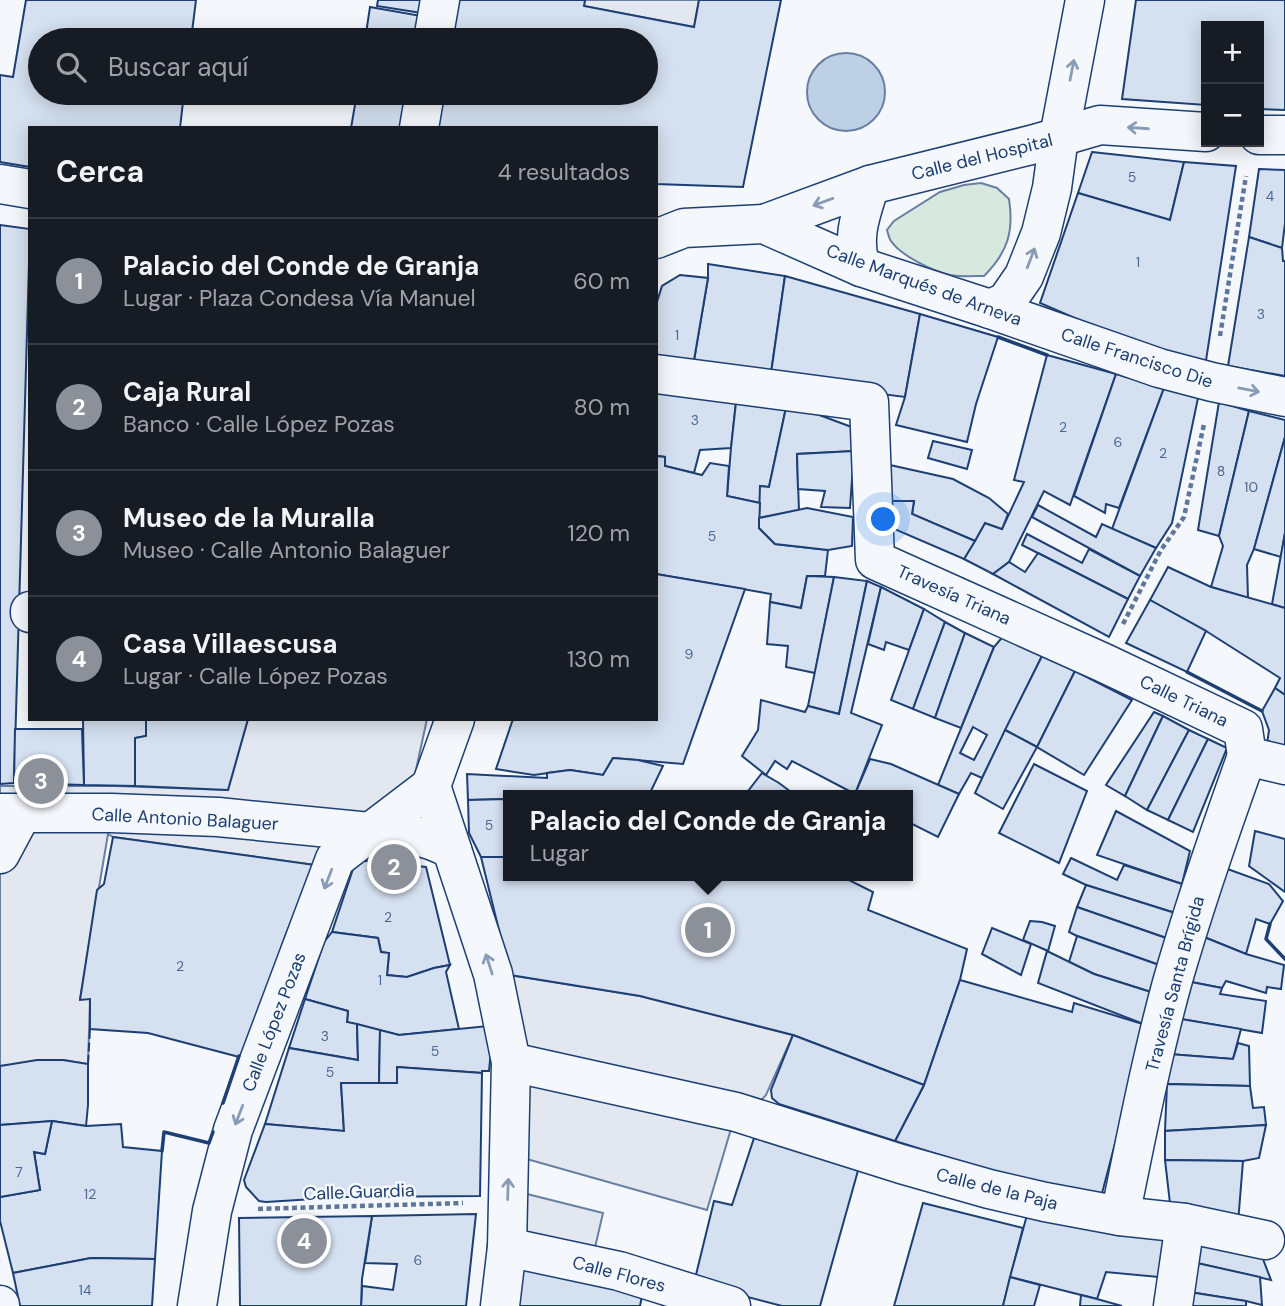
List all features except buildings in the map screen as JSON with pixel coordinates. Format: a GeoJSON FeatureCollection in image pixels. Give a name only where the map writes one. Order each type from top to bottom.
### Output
{"type":"FeatureCollection","features":[{"type":"Feature","properties":{"kind":"street"},"geometry":{"type":"LineString","coordinates":[[435,28],[440,0]]}},
{"type":"Feature","properties":{"kind":"street"},"geometry":{"type":"LineString","coordinates":[[990,309],[1006,302],[1024,276],[1041,233],[1052,188],[1049,151],[1085,0]]}},
{"type":"Feature","properties":{"kind":"street"},"geometry":{"type":"LineString","coordinates":[[419,126],[423,105]]}},
{"type":"Feature","properties":{"kind":"street","name":"Calle del Hospital"},"geometry":{"type":"LineString","coordinates":[[764,224],[870,185],[1049,151],[1100,125],[1201,132]]}},
{"type":"Feature","properties":{"kind":"street"},"geometry":{"type":"LineString","coordinates":[[1253,152],[1285,135]]}},
{"type":"Feature","properties":{"kind":"street"},"geometry":{"type":"LineString","coordinates":[[0,184],[28,189]]}},
{"type":"Feature","properties":{"kind":"street"},"geometry":{"type":"LineString","coordinates":[[861,267],[857,256],[857,223],[870,185]]}},
{"type":"Feature","properties":{"kind":"street","name":"Calle Marqués de Arneva"},"geometry":{"type":"LineString","coordinates":[[658,238],[684,229],[764,224],[861,267],[1031,323]]}},
{"type":"Feature","properties":{"kind":"street","name":"Calle Francisco Die"},"geometry":{"type":"LineString","coordinates":[[1031,323],[1159,368],[1285,397]]}},
{"type":"Feature","properties":{"kind":"street","name":"Travesía Triana"},"geometry":{"type":"LineString","coordinates":[[658,374],[869,402],[875,560],[1104,663]]}},
{"type":"Feature","properties":{"kind":"street","name":"Calle Triana"},"geometry":{"type":"LineString","coordinates":[[1104,663],[1243,729],[1247,756]]}},
{"type":"Feature","properties":{"kind":"street"},"geometry":{"type":"LineString","coordinates":[[453,721],[431,786],[493,974],[511,1062],[506,1247],[500,1306]]}},
{"type":"Feature","properties":{"kind":"street"},"geometry":{"type":"LineString","coordinates":[[1247,756],[1285,765]]}},
{"type":"Feature","properties":{"kind":"street","name":"Travesía Santa Brígida"},"geometry":{"type":"LineString","coordinates":[[1120,1216],[1172,983],[1207,869],[1247,756]]}},
{"type":"Feature","properties":{"kind":"street","name":"Calle López Pozas"},"geometry":{"type":"LineString","coordinates":[[197,1306],[212,1211],[233,1130],[335,859],[431,786]]}},
{"type":"Feature","properties":{"kind":"street"},"geometry":{"type":"LineString","coordinates":[[0,854],[11,813]]}},
{"type":"Feature","properties":{"kind":"street","name":"Calle Antonio Balaguer"},"geometry":{"type":"LineString","coordinates":[[11,813],[218,817],[390,832],[442,844],[452,850]]}},
{"type":"Feature","properties":{"kind":"street","name":"Calle de la Paja"},"geometry":{"type":"LineString","coordinates":[[511,1062],[736,1112],[989,1189],[1120,1216],[1185,1223],[1265,1240]]}},
{"type":"Feature","properties":{"kind":"street"},"geometry":{"type":"LineString","coordinates":[[1174,1306],[1185,1223]]}},
{"type":"Feature","properties":{"kind":"street","name":"Calle Flores"},"geometry":{"type":"LineString","coordinates":[[506,1247],[619,1271],[731,1306]]}},
{"type":"Feature","properties":{"kind":"path"},"geometry":{"type":"LineString","coordinates":[[1104,663],[1161,550],[1184,517],[1212,382],[1253,152]]}},
{"type":"Feature","properties":{"kind":"path","name":"Calle Guardia"},"geometry":{"type":"LineString","coordinates":[[212,1211],[508,1202]]}},
{"type":"Feature","properties":{"kind":"shaded area"},"geometry":{"type":"Polygon","coordinates":[[[585,0],[699,0],[694,27],[584,6],[585,0]]]}},
{"type":"Feature","properties":{"kind":"shaded area"},"geometry":{"type":"Polygon","coordinates":[[[981,183],[997,188],[1009,199],[1011,221],[1004,250],[984,276],[954,276],[935,270],[910,257],[891,241],[887,230],[894,221],[940,192],[981,183]]]}},
{"type":"Feature","properties":{"kind":"shaded area"},"geometry":{"type":"Polygon","coordinates":[[[247,721],[427,721],[409,802],[315,865],[113,837],[108,834],[80,999],[90,999],[88,1064],[63,1060],[0,1066],[0,786],[228,790],[247,721]]]}},
{"type":"Feature","properties":{"kind":"shaded area"},"geometry":{"type":"Polygon","coordinates":[[[510,975],[640,996],[793,1035],[766,1095],[754,1108],[736,1112],[707,1210],[509,1154],[510,975]]]}},
{"type":"Feature","properties":{"kind":"shaded area"},"geometry":{"type":"Polygon","coordinates":[[[523,1193],[603,1213],[593,1256],[520,1240],[523,1193]]]}},
{"type":"Feature","properties":{"kind":"water"},"geometry":{"type":"Polygon","coordinates":[[[846,53],[861,56],[873,65],[882,77],[885,92],[882,107],[873,119],[861,128],[846,131],[831,128],[819,119],[810,107],[807,92],[810,77],[819,65],[831,56],[846,53]]]}},
{"type":"Feature","properties":{"kind":"fence"},"geometry":{"type":"LineString","coordinates":[[88,1064],[90,1029]]}},
{"type":"Feature","properties":{"kind":"wall"},"geometry":{"type":"LineString","coordinates":[[998,337],[1047,355]]}},
{"type":"Feature","properties":{"kind":"wall"},"geometry":{"type":"LineString","coordinates":[[1187,672],[1262,711]]}},
{"type":"Feature","properties":{"kind":"wall"},"geometry":{"type":"LineString","coordinates":[[1270,924],[1266,939],[1285,959]]}},
{"type":"Feature","properties":{"kind":"wall"},"geometry":{"type":"LineString","coordinates":[[223,1103],[239,1056]]}},
{"type":"Feature","properties":{"kind":"wall"},"geometry":{"type":"LineString","coordinates":[[162,1151],[164,1132],[209,1143],[213,1132]]}},
{"type":"Feature","properties":{"kind":"place","name":"Museo de la Muralla"},"geometry":{"type":"Point","coordinates":[41,781]}},
{"type":"Feature","properties":{"kind":"place","name":"Caja Rural"},"geometry":{"type":"Point","coordinates":[394,867]}},
{"type":"Feature","properties":{"kind":"place","name":"Palacio del Conde de Granja"},"geometry":{"type":"Point","coordinates":[708,930]}},
{"type":"Feature","properties":{"kind":"place","name":"Casa Villaescusa"},"geometry":{"type":"Point","coordinates":[304,1241]}}]}
